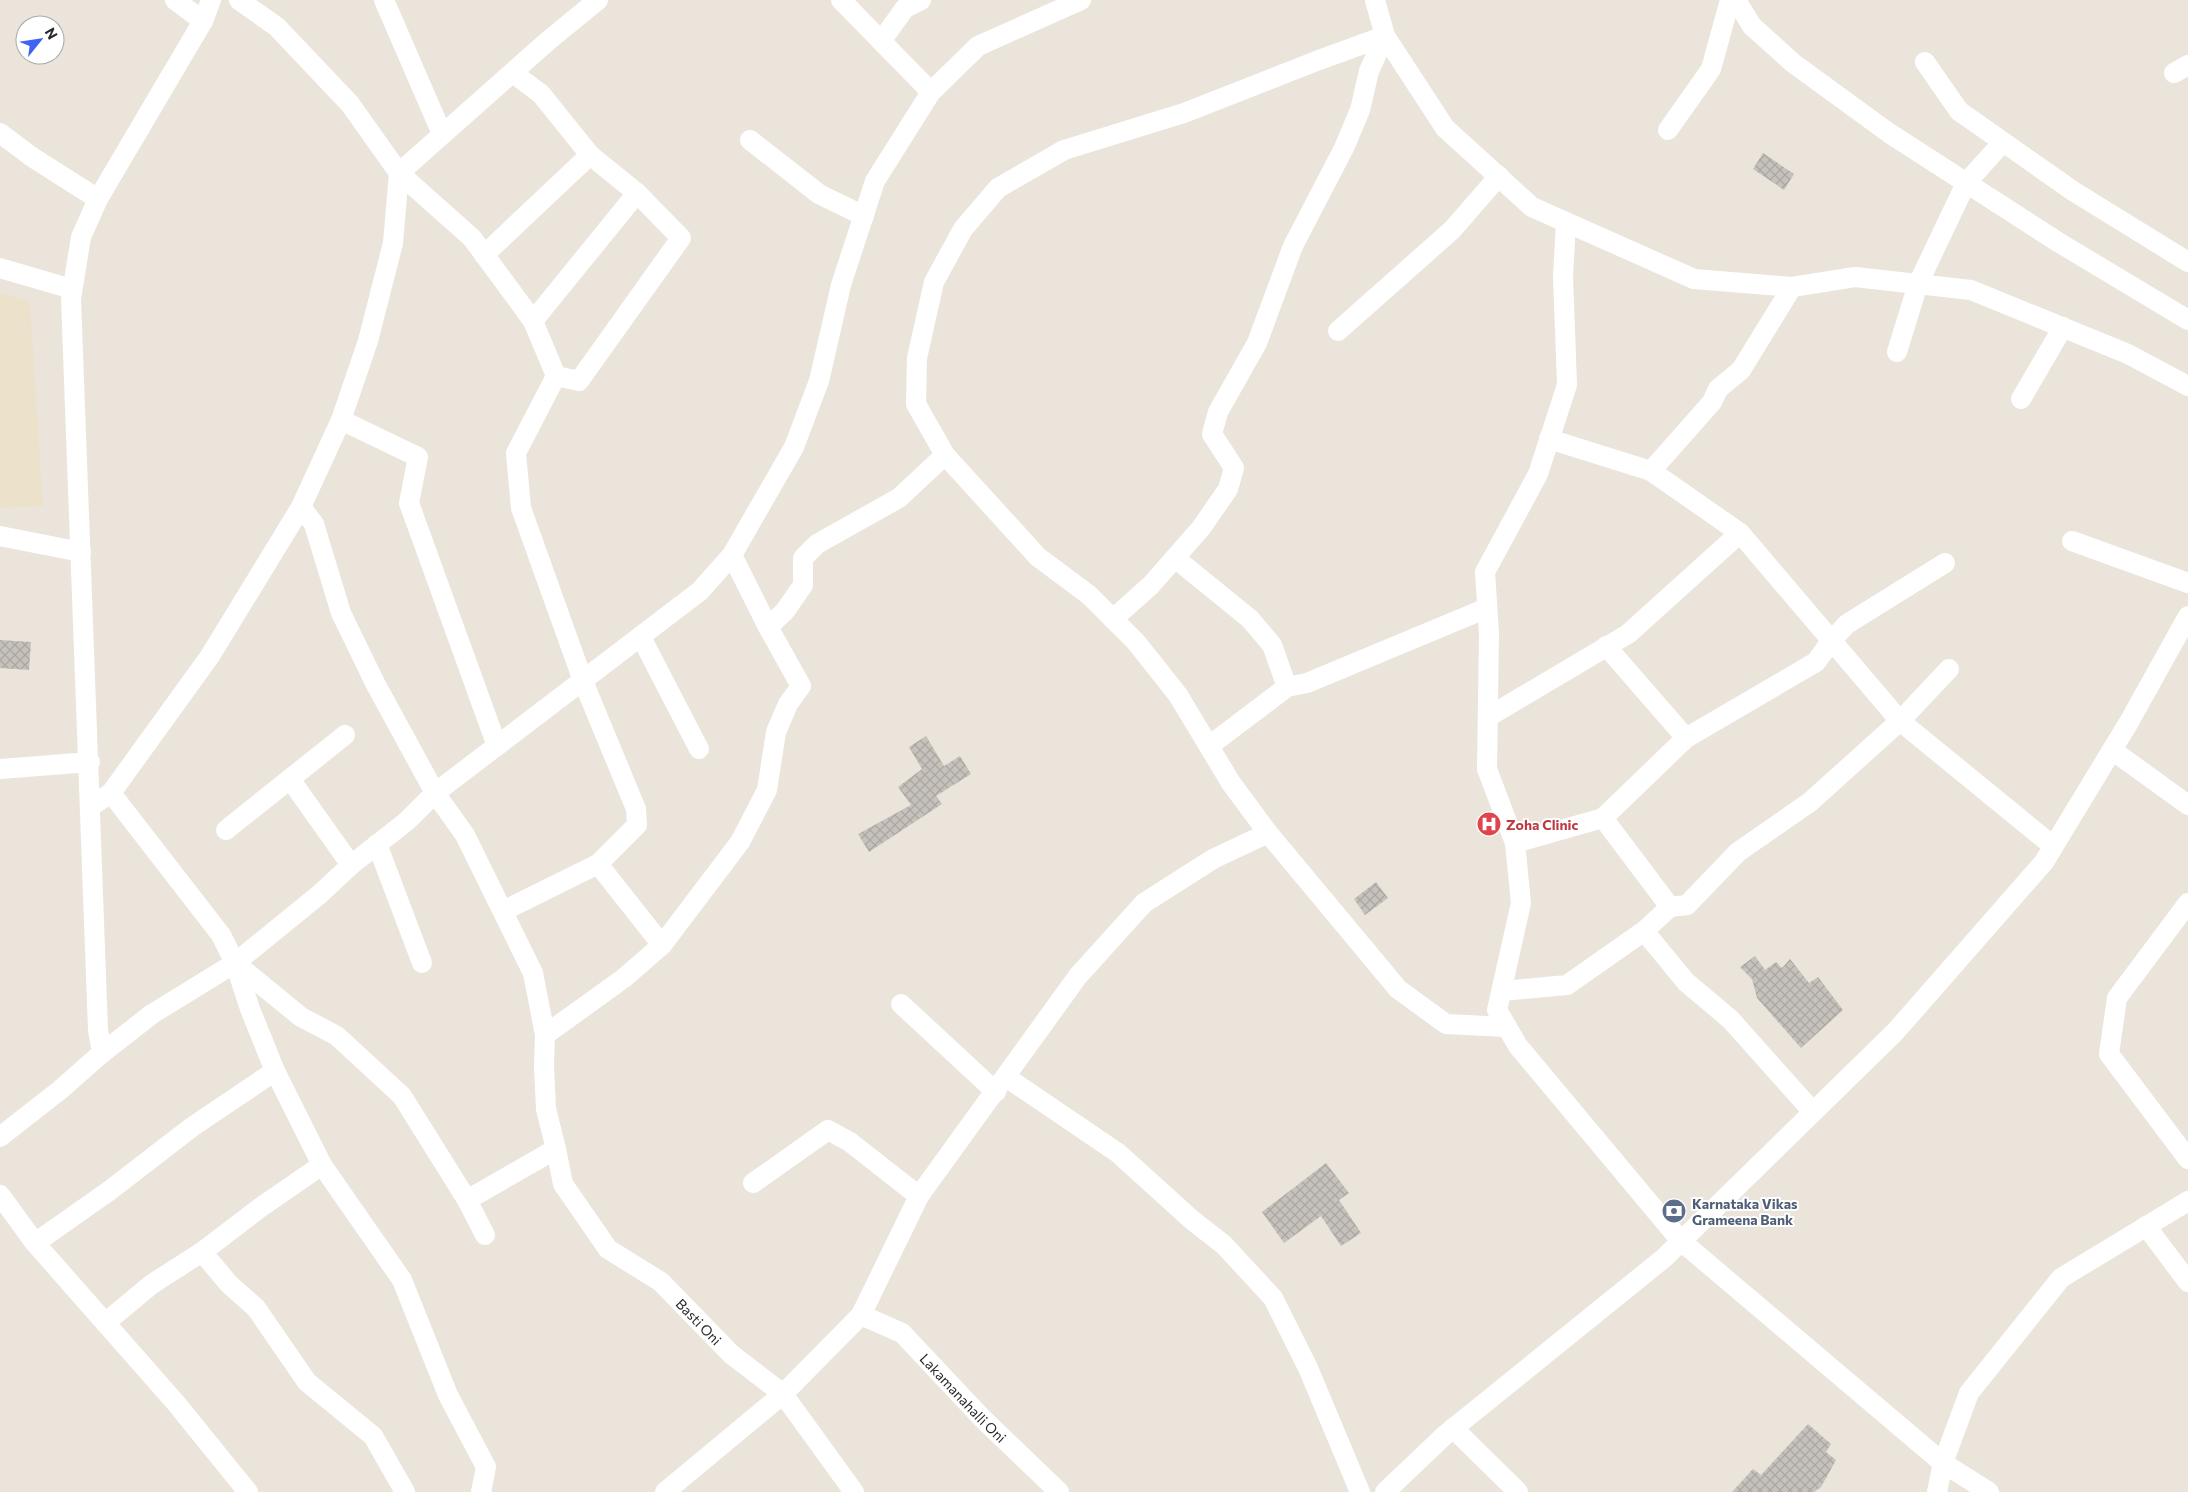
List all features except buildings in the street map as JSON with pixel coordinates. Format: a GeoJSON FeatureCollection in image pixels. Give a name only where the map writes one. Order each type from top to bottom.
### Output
{"type":"FeatureCollection","features":[{"type":"Feature","properties":{"kind":"street"},"geometry":{"type":"LineString","coordinates":[[175,0],[203,21]]}},
{"type":"Feature","properties":{"kind":"street"},"geometry":{"type":"LineString","coordinates":[[102,1053],[98,1030],[72,289],[81,237],[98,199],[203,21],[211,0]]}},
{"type":"Feature","properties":{"kind":"street"},"geometry":{"type":"LineString","coordinates":[[238,0],[277,27],[350,104],[399,172],[472,238],[533,321],[556,376]]}},
{"type":"Feature","properties":{"kind":"street"},"geometry":{"type":"LineString","coordinates":[[384,0],[442,134]]}},
{"type":"Feature","properties":{"kind":"street"},"geometry":{"type":"LineString","coordinates":[[91,806],[111,793],[210,656],[301,507],[342,420],[368,340],[393,243],[399,172],[549,40],[598,0]]}},
{"type":"Feature","properties":{"kind":"street"},"geometry":{"type":"LineString","coordinates":[[841,0],[931,92]]}},
{"type":"Feature","properties":{"kind":"street"},"geometry":{"type":"LineString","coordinates":[[882,40],[905,8],[921,0]]}},
{"type":"Feature","properties":{"kind":"street"},"geometry":{"type":"LineString","coordinates":[[0,1137],[152,1014],[235,963],[320,894],[351,865],[407,821],[435,793],[700,591],[732,555],[794,447],[819,381],[841,285],[875,181],[931,92],[978,46],[1081,0]]}},
{"type":"Feature","properties":{"kind":"street"},"geometry":{"type":"LineString","coordinates":[[1375,0],[1385,36],[1445,128],[1532,207],[1694,279],[1792,287],[1855,277],[1971,290],[2128,354],[2188,386]]}},
{"type":"Feature","properties":{"kind":"street"},"geometry":{"type":"LineString","coordinates":[[1668,130],[1711,69],[1730,0]]}},
{"type":"Feature","properties":{"kind":"street"},"geometry":{"type":"LineString","coordinates":[[1736,0],[1752,26],[1793,62],[1889,133],[2058,242],[2188,320]]}},
{"type":"Feature","properties":{"kind":"street"},"geometry":{"type":"LineString","coordinates":[[1385,36],[1318,60],[1184,113],[1064,150],[998,188],[963,228],[934,282],[917,358],[916,404],[945,455],[1038,557],[1089,595],[1136,642],[1178,695],[1231,783],[1268,833],[1398,989],[1446,1024],[1507,1027]]}},
{"type":"Feature","properties":{"kind":"street"},"geometry":{"type":"LineString","coordinates":[[1113,619],[1151,585],[1175,558],[1201,528],[1228,488],[1234,468],[1212,434],[1218,412],[1257,343],[1293,246],[1344,148],[1360,110],[1369,71],[1385,36]]}},
{"type":"Feature","properties":{"kind":"street"},"geometry":{"type":"LineString","coordinates":[[1925,62],[1960,112],[2073,191],[2188,262]]}},
{"type":"Feature","properties":{"kind":"street"},"geometry":{"type":"LineString","coordinates":[[513,73],[541,94],[590,155],[637,194],[681,238],[579,381],[556,376]]}},
{"type":"Feature","properties":{"kind":"street"},"geometry":{"type":"LineString","coordinates":[[0,133],[32,157],[98,199]]}},
{"type":"Feature","properties":{"kind":"street"},"geometry":{"type":"LineString","coordinates":[[750,140],[819,194],[864,216]]}},
{"type":"Feature","properties":{"kind":"street"},"geometry":{"type":"LineString","coordinates":[[1897,352],[1918,284],[1966,183],[2003,142]]}},
{"type":"Feature","properties":{"kind":"street"},"geometry":{"type":"LineString","coordinates":[[484,255],[590,155]]}},
{"type":"Feature","properties":{"kind":"street"},"geometry":{"type":"LineString","coordinates":[[1338,330],[1452,230],[1499,176]]}},
{"type":"Feature","properties":{"kind":"street"},"geometry":{"type":"LineString","coordinates":[[533,321],[637,194]]}},
{"type":"Feature","properties":{"kind":"street"},"geometry":{"type":"LineString","coordinates":[[1566,222],[1563,276],[1567,385],[1538,474],[1485,572],[1489,633],[1487,768],[1515,843],[1521,903],[1497,1010],[1518,1046],[1681,1241],[1943,1463],[1989,1492]]}},
{"type":"Feature","properties":{"kind":"street"},"geometry":{"type":"LineString","coordinates":[[0,268],[72,289]]}},
{"type":"Feature","properties":{"kind":"street"},"geometry":{"type":"LineString","coordinates":[[1651,472],[1712,402],[1718,389],[1741,370],[1792,287]]}},
{"type":"Feature","properties":{"kind":"street"},"geometry":{"type":"LineString","coordinates":[[2021,399],[2063,328]]}},
{"type":"Feature","properties":{"kind":"street"},"geometry":{"type":"LineString","coordinates":[[503,911],[598,864],[637,825],[636,809],[583,681],[521,508],[516,453],[556,376]]}},
{"type":"Feature","properties":{"kind":"street"},"geometry":{"type":"LineString","coordinates":[[342,420],[418,457],[409,503],[497,746]]}},
{"type":"Feature","properties":{"kind":"street"},"geometry":{"type":"LineString","coordinates":[[1549,439],[1651,472],[1740,533],[1900,721],[2053,846]]}},
{"type":"Feature","properties":{"kind":"street"},"geometry":{"type":"LineString","coordinates":[[768,627],[785,611],[803,585],[803,558],[817,544],[899,498],[945,455]]}},
{"type":"Feature","properties":{"kind":"street","name":"Basti Oni"},"geometry":{"type":"LineString","coordinates":[[301,507],[314,524],[341,613],[374,683],[435,793],[465,835],[533,973],[545,1035],[546,1109],[563,1184],[608,1249],[661,1282],[731,1354],[783,1394],[854,1492]]}},
{"type":"Feature","properties":{"kind":"street"},"geometry":{"type":"LineString","coordinates":[[1488,716],[1628,634],[1740,533]]}},
{"type":"Feature","properties":{"kind":"street"},"geometry":{"type":"LineString","coordinates":[[0,536],[81,552]]}},
{"type":"Feature","properties":{"kind":"street"},"geometry":{"type":"LineString","coordinates":[[2072,541],[2188,583]]}},
{"type":"Feature","properties":{"kind":"street"},"geometry":{"type":"LineString","coordinates":[[545,1035],[624,978],[662,945],[740,842],[767,790],[776,732],[788,704],[801,686],[768,627],[732,555]]}},
{"type":"Feature","properties":{"kind":"street"},"geometry":{"type":"LineString","coordinates":[[1175,558],[1250,619],[1272,645],[1287,688]]}},
{"type":"Feature","properties":{"kind":"street"},"geometry":{"type":"LineString","coordinates":[[1515,843],[1603,818],[1686,738],[1816,662],[1832,640],[1847,624],[1945,563]]}},
{"type":"Feature","properties":{"kind":"street"},"geometry":{"type":"LineString","coordinates":[[1209,746],[1287,688],[1308,684],[1487,608]]}},
{"type":"Feature","properties":{"kind":"street"},"geometry":{"type":"LineString","coordinates":[[1385,1492],[1453,1428],[1664,1258],[1896,1031],[2044,862],[2112,750],[2188,616]]}},
{"type":"Feature","properties":{"kind":"street"},"geometry":{"type":"LineString","coordinates":[[641,637],[699,749]]}},
{"type":"Feature","properties":{"kind":"street"},"geometry":{"type":"LineString","coordinates":[[1606,646],[1686,738]]}},
{"type":"Feature","properties":{"kind":"street"},"geometry":{"type":"LineString","coordinates":[[1502,991],[1567,985],[1644,931],[1670,907],[1687,905],[1738,852],[1810,802],[1900,721],[1950,669]]}},
{"type":"Feature","properties":{"kind":"street"},"geometry":{"type":"LineString","coordinates":[[226,830],[345,734]]}},
{"type":"Feature","properties":{"kind":"street"},"geometry":{"type":"LineString","coordinates":[[2112,750],[2188,805]]}},
{"type":"Feature","properties":{"kind":"street"},"geometry":{"type":"LineString","coordinates":[[0,769],[90,762]]}},
{"type":"Feature","properties":{"kind":"street"},"geometry":{"type":"LineString","coordinates":[[290,779],[351,865]]}},
{"type":"Feature","properties":{"kind":"street"},"geometry":{"type":"LineString","coordinates":[[111,793],[221,935],[235,963],[250,1008],[275,1071],[322,1165],[402,1280],[448,1394],[486,1467],[481,1492]]}},
{"type":"Feature","properties":{"kind":"street"},"geometry":{"type":"LineString","coordinates":[[1603,818],[1670,907]]}},
{"type":"Feature","properties":{"kind":"street"},"geometry":{"type":"LineString","coordinates":[[665,1492],[783,1394],[861,1315],[920,1196],[1078,976],[1144,903],[1213,859],[1268,833]]}},
{"type":"Feature","properties":{"kind":"street"},"geometry":{"type":"LineString","coordinates":[[377,844],[422,964]]}},
{"type":"Feature","properties":{"kind":"street"},"geometry":{"type":"LineString","coordinates":[[598,864],[662,945]]}},
{"type":"Feature","properties":{"kind":"street"},"geometry":{"type":"LineString","coordinates":[[2188,903],[2116,998],[2109,1054],[2188,1159]]}},
{"type":"Feature","properties":{"kind":"street"},"geometry":{"type":"LineString","coordinates":[[1644,931],[1686,982],[1731,1020],[1813,1112]]}},
{"type":"Feature","properties":{"kind":"street"},"geometry":{"type":"LineString","coordinates":[[235,963],[301,1017],[338,1036],[402,1096],[468,1200],[485,1235]]}},
{"type":"Feature","properties":{"kind":"street"},"geometry":{"type":"LineString","coordinates":[[901,1004],[1001,1084],[1118,1153],[1192,1220],[1224,1246],[1273,1298],[1308,1368],[1360,1492]]}},
{"type":"Feature","properties":{"kind":"street"},"geometry":{"type":"LineString","coordinates":[[35,1243],[109,1191],[192,1127],[275,1071]]}},
{"type":"Feature","properties":{"kind":"street"},"geometry":{"type":"LineString","coordinates":[[753,1183],[828,1130],[850,1142],[920,1196]]}},
{"type":"Feature","properties":{"kind":"street"},"geometry":{"type":"LineString","coordinates":[[468,1200],[556,1149]]}},
{"type":"Feature","properties":{"kind":"street"},"geometry":{"type":"LineString","coordinates":[[105,1322],[152,1284],[202,1252],[261,1207],[322,1165]]}},
{"type":"Feature","properties":{"kind":"street"},"geometry":{"type":"LineString","coordinates":[[0,1195],[35,1243],[175,1402],[248,1492]]}},
{"type":"Feature","properties":{"kind":"street"},"geometry":{"type":"LineString","coordinates":[[1937,1492],[1943,1463],[1969,1393],[2061,1278],[2188,1201]]}},
{"type":"Feature","properties":{"kind":"street"},"geometry":{"type":"LineString","coordinates":[[2146,1226],[2188,1282]]}},
{"type":"Feature","properties":{"kind":"street"},"geometry":{"type":"LineString","coordinates":[[202,1252],[229,1284],[256,1308],[307,1382],[372,1436],[404,1492]]}},
{"type":"Feature","properties":{"kind":"street","name":"Lakamanahalli Oni"},"geometry":{"type":"LineString","coordinates":[[861,1315],[902,1333],[982,1418],[1059,1492]]}},
{"type":"Feature","properties":{"kind":"street"},"geometry":{"type":"LineString","coordinates":[[1453,1428],[1518,1492]]}},
{"type":"Feature","properties":{"kind":"shaded area"},"geometry":{"type":"Polygon","coordinates":[[[0,293],[30,302],[43,506],[0,508],[0,293]]]}},
{"type":"Feature","properties":{"kind":"place","name":"Zoha Clinic"},"geometry":{"type":"Point","coordinates":[1489,824]}},
{"type":"Feature","properties":{"kind":"place","name":"Karnataka Vikas Grameena Bank"},"geometry":{"type":"Point","coordinates":[1674,1211]}}]}
